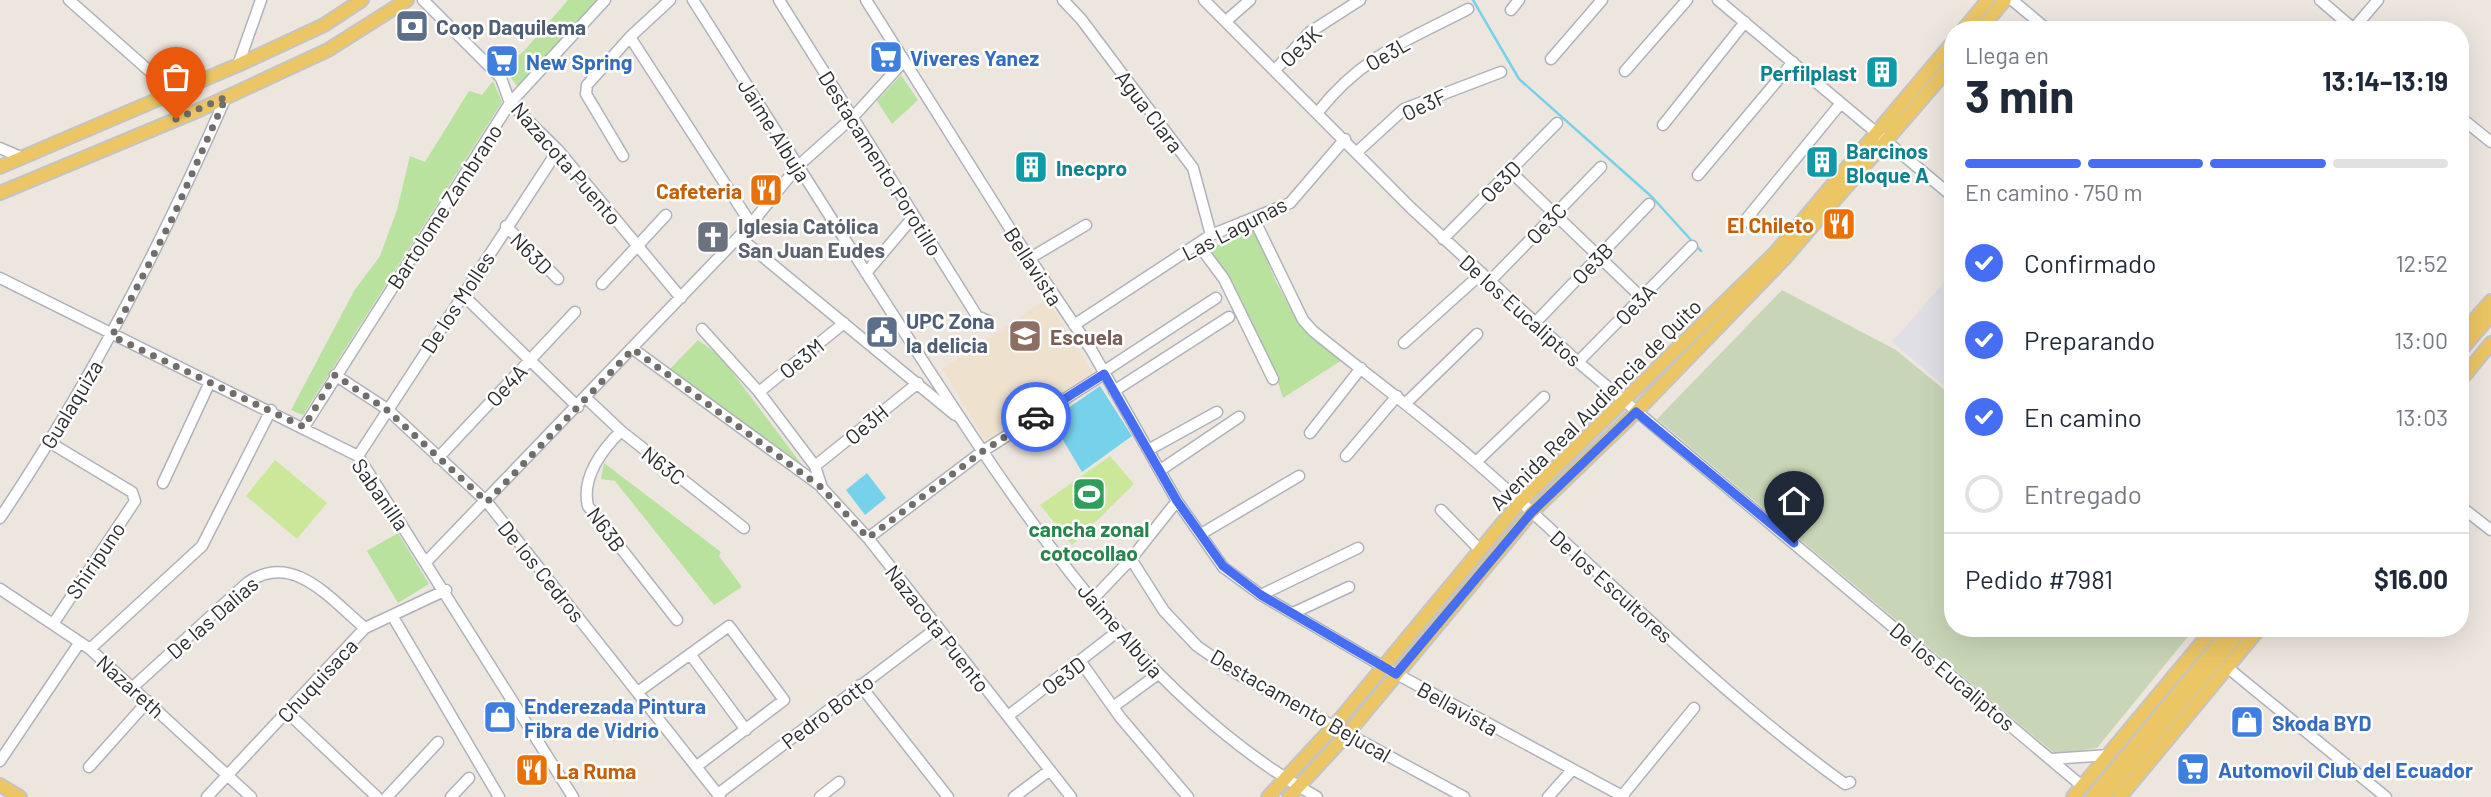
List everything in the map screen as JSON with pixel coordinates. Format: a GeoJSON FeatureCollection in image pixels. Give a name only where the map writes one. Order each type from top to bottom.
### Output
{"type":"FeatureCollection","features":[{"type":"Feature","properties":{"kind":"main road"},"geometry":{"type":"LineString","coordinates":[[0,167],[172,91],[238,65],[324,25],[362,0]]}},
{"type":"Feature","properties":{"kind":"main road"},"geometry":{"type":"LineString","coordinates":[[0,193],[226,97],[328,50],[407,0]]}},
{"type":"Feature","properties":{"kind":"main road"},"geometry":{"type":"LineString","coordinates":[[1972,21],[1989,0]]}},
{"type":"Feature","properties":{"kind":"main road"},"geometry":{"type":"LineString","coordinates":[[1988,21],[2005,0]]}},
{"type":"Feature","properties":{"kind":"main road","name":"Avenida Real Audiencia de Quito"},"geometry":{"type":"LineString","coordinates":[[1268,797],[1335,725],[1520,502],[1624,403],[1774,253],[1944,53]]}},
{"type":"Feature","properties":{"kind":"main road","name":"Avenida Real Audiencia de Quito"},"geometry":{"type":"LineString","coordinates":[[1289,797],[1348,733],[1531,513],[1636,412],[1784,259],[1888,142],[1944,74]]}},
{"type":"Feature","properties":{"kind":"main road"},"geometry":{"type":"LineString","coordinates":[[2469,326],[2491,301]]}},
{"type":"Feature","properties":{"kind":"main road"},"geometry":{"type":"LineString","coordinates":[[2469,341],[2491,315]]}},
{"type":"Feature","properties":{"kind":"main road"},"geometry":{"type":"LineString","coordinates":[[2469,353],[2491,327]]}},
{"type":"Feature","properties":{"kind":"main road"},"geometry":{"type":"LineString","coordinates":[[2469,371],[2491,343]]}},
{"type":"Feature","properties":{"kind":"main road"},"geometry":{"type":"LineString","coordinates":[[2073,797],[2207,637]]}},
{"type":"Feature","properties":{"kind":"main road"},"geometry":{"type":"LineString","coordinates":[[2102,795],[2225,637]]}},
{"type":"Feature","properties":{"kind":"main road"},"geometry":{"type":"LineString","coordinates":[[2102,795],[2235,637]]}},
{"type":"Feature","properties":{"kind":"main road"},"geometry":{"type":"LineString","coordinates":[[2120,797],[2253,637]]}},
{"type":"Feature","properties":{"kind":"main road"},"geometry":{"type":"LineString","coordinates":[[0,785],[20,797]]}},
{"type":"Feature","properties":{"kind":"street"},"geometry":{"type":"LineString","coordinates":[[69,0],[172,91]]}},
{"type":"Feature","properties":{"kind":"street"},"geometry":{"type":"LineString","coordinates":[[238,65],[261,0]]}},
{"type":"Feature","properties":{"kind":"street","name":"Nazacota Puento"},"geometry":{"type":"LineString","coordinates":[[423,0],[501,78],[510,103],[558,150],[639,244],[681,298]]}},
{"type":"Feature","properties":{"kind":"street","name":"Bartolome Zambrano"},"geometry":{"type":"LineString","coordinates":[[304,427],[510,103],[605,0]]}},
{"type":"Feature","properties":{"kind":"street"},"geometry":{"type":"LineString","coordinates":[[623,156],[586,94],[587,85],[630,37],[670,0]]}},
{"type":"Feature","properties":{"kind":"street","name":"Jaime Albuja"},"geometry":{"type":"LineString","coordinates":[[693,0],[963,422],[1117,632],[1157,674],[1284,781],[1317,797]]}},
{"type":"Feature","properties":{"kind":"street","name":"Destacamento Porotillo"},"geometry":{"type":"LineString","coordinates":[[779,0],[854,116],[976,316],[988,321]]}},
{"type":"Feature","properties":{"kind":"street","name":"Bellavista"},"geometry":{"type":"LineString","coordinates":[[866,0],[1104,373],[1162,469],[1177,501],[1223,566],[1261,595],[1382,666],[1623,796]]}},
{"type":"Feature","properties":{"kind":"street","name":"Agua Clara"},"geometry":{"type":"LineString","coordinates":[[1063,0],[1081,19],[1193,168],[1212,235]]}},
{"type":"Feature","properties":{"kind":"street","name":"De los Eucaliptos"},"geometry":{"type":"LineString","coordinates":[[1204,0],[1346,139],[1443,239],[1578,362],[2082,786]]}},
{"type":"Feature","properties":{"kind":"street"},"geometry":{"type":"LineString","coordinates":[[1226,21],[1250,0]]}},
{"type":"Feature","properties":{"kind":"street","name":"Oe3K"},"geometry":{"type":"LineString","coordinates":[[1275,71],[1310,32],[1360,0]]}},
{"type":"Feature","properties":{"kind":"street"},"geometry":{"type":"LineString","coordinates":[[1511,10],[1519,0]]}},
{"type":"Feature","properties":{"kind":"street"},"geometry":{"type":"LineString","coordinates":[[1551,59],[1602,0]]}},
{"type":"Feature","properties":{"kind":"street"},"geometry":{"type":"LineString","coordinates":[[1625,71],[1687,0]]}},
{"type":"Feature","properties":{"kind":"street"},"geometry":{"type":"LineString","coordinates":[[1718,0],[1944,189]]}},
{"type":"Feature","properties":{"kind":"street"},"geometry":{"type":"LineString","coordinates":[[2012,0],[2037,21]]}},
{"type":"Feature","properties":{"kind":"street"},"geometry":{"type":"LineString","coordinates":[[2320,0],[2345,21]]}},
{"type":"Feature","properties":{"kind":"street"},"geometry":{"type":"LineString","coordinates":[[2361,21],[2378,0]]}},
{"type":"Feature","properties":{"kind":"street","name":"Oe3L"},"geometry":{"type":"LineString","coordinates":[[1318,112],[1340,84],[1369,60],[1468,9]]}},
{"type":"Feature","properties":{"kind":"street"},"geometry":{"type":"LineString","coordinates":[[1663,125],[1745,22]]}},
{"type":"Feature","properties":{"kind":"street"},"geometry":{"type":"LineString","coordinates":[[630,37],[751,224]]}},
{"type":"Feature","properties":{"kind":"street"},"geometry":{"type":"LineString","coordinates":[[428,561],[739,237],[798,166],[854,116],[904,61]]}},
{"type":"Feature","properties":{"kind":"street"},"geometry":{"type":"LineString","coordinates":[[1698,175],[1793,62]]}},
{"type":"Feature","properties":{"kind":"street","name":"Oe3F"},"geometry":{"type":"LineString","coordinates":[[1357,152],[1404,109],[1501,72]]}},
{"type":"Feature","properties":{"kind":"street","name":"Gualaquiza"},"geometry":{"type":"LineString","coordinates":[[0,518],[112,336],[173,217],[226,97]]}},
{"type":"Feature","properties":{"kind":"street"},"geometry":{"type":"LineString","coordinates":[[1739,228],[1841,103]]}},
{"type":"Feature","properties":{"kind":"street","name":"Oe3D"},"geometry":{"type":"LineString","coordinates":[[1443,239],[1558,123]]}},
{"type":"Feature","properties":{"kind":"street"},"geometry":{"type":"LineString","coordinates":[[2469,124],[2491,142]]}},
{"type":"Feature","properties":{"kind":"street","name":"Las Lagunas"},"geometry":{"type":"LineString","coordinates":[[1074,325],[1212,235],[1290,203],[1346,139]]}},
{"type":"Feature","properties":{"kind":"street"},"geometry":{"type":"LineString","coordinates":[[0,148],[23,158]]}},
{"type":"Feature","properties":{"kind":"street","name":"De los Molles"},"geometry":{"type":"LineString","coordinates":[[358,456],[558,150]]}},
{"type":"Feature","properties":{"kind":"street","name":"Oe3C"},"geometry":{"type":"LineString","coordinates":[[1491,280],[1601,167]]}},
{"type":"Feature","properties":{"kind":"street"},"geometry":{"type":"LineString","coordinates":[[1510,172],[1642,298]]}},
{"type":"Feature","properties":{"kind":"street","name":"Oe3B"},"geometry":{"type":"LineString","coordinates":[[1535,323],[1649,204]]}},
{"type":"Feature","properties":{"kind":"street"},"geometry":{"type":"LineString","coordinates":[[602,284],[666,215]]}},
{"type":"Feature","properties":{"kind":"street"},"geometry":{"type":"LineString","coordinates":[[866,273],[914,216]]}},
{"type":"Feature","properties":{"kind":"street","name":"De los Escultores"},"geometry":{"type":"LineString","coordinates":[[1254,219],[1303,320],[1476,462],[1795,748],[1845,784],[1850,782]]}},
{"type":"Feature","properties":{"kind":"street"},"geometry":{"type":"LineString","coordinates":[[1030,258],[1086,225]]}},
{"type":"Feature","properties":{"kind":"street","name":"N63D"},"geometry":{"type":"LineString","coordinates":[[506,226],[558,279]]}},
{"type":"Feature","properties":{"kind":"street"},"geometry":{"type":"LineString","coordinates":[[739,237],[963,422]]}},
{"type":"Feature","properties":{"kind":"street"},"geometry":{"type":"LineString","coordinates":[[1198,244],[1224,279],[1273,379]]}},
{"type":"Feature","properties":{"kind":"street","name":"Oe3A"},"geometry":{"type":"LineString","coordinates":[[1578,362],[1692,246]]}},
{"type":"Feature","properties":{"kind":"street"},"geometry":{"type":"LineString","coordinates":[[1404,343],[1482,273]]}},
{"type":"Feature","properties":{"kind":"street","name":"Sabanilla"},"geometry":{"type":"LineString","coordinates":[[0,278],[112,336],[271,410],[358,456],[428,561],[573,797]]}},
{"type":"Feature","properties":{"kind":"street"},"geometry":{"type":"LineString","coordinates":[[462,294],[578,407]]}},
{"type":"Feature","properties":{"kind":"street"},"geometry":{"type":"LineString","coordinates":[[868,538],[983,451],[1216,298]]}},
{"type":"Feature","properties":{"kind":"street","name":"Oe4A"},"geometry":{"type":"LineString","coordinates":[[438,458],[575,312]]}},
{"type":"Feature","properties":{"kind":"street"},"geometry":{"type":"LineString","coordinates":[[1114,391],[1229,317]]}},
{"type":"Feature","properties":{"kind":"street","name":"Oe3M"},"geometry":{"type":"LineString","coordinates":[[758,392],[844,323]]}},
{"type":"Feature","properties":{"kind":"street","name":"Nazacota Puento"},"geometry":{"type":"LineString","coordinates":[[702,329],[758,392],[816,466],[822,488],[868,538],[1071,797]]}},
{"type":"Feature","properties":{"kind":"street"},"geometry":{"type":"LineString","coordinates":[[1346,456],[1401,400],[1477,334]]}},
{"type":"Feature","properties":{"kind":"street"},"geometry":{"type":"LineString","coordinates":[[633,349],[822,488]]}},
{"type":"Feature","properties":{"kind":"street"},"geometry":{"type":"LineString","coordinates":[[1310,433],[1361,368]]}},
{"type":"Feature","properties":{"kind":"street","name":"De los Cedros"},"geometry":{"type":"LineString","coordinates":[[335,375],[387,410],[487,502],[719,795]]}},
{"type":"Feature","properties":{"kind":"street"},"geometry":{"type":"LineString","coordinates":[[163,484],[210,382]]}},
{"type":"Feature","properties":{"kind":"street","name":"Oe3H"},"geometry":{"type":"LineString","coordinates":[[816,466],[918,383]]}},
{"type":"Feature","properties":{"kind":"street"},"geometry":{"type":"LineString","coordinates":[[1476,462],[1544,397]]}},
{"type":"Feature","properties":{"kind":"street","name":"N63C"},"geometry":{"type":"LineString","coordinates":[[586,398],[621,431],[744,528]]}},
{"type":"Feature","properties":{"kind":"street"},"geometry":{"type":"LineString","coordinates":[[90,649],[202,546],[271,410]]}},
{"type":"Feature","properties":{"kind":"street"},"geometry":{"type":"LineString","coordinates":[[1150,449],[1217,412]]}},
{"type":"Feature","properties":{"kind":"street"},"geometry":{"type":"LineString","coordinates":[[1162,469],[1239,417]]}},
{"type":"Feature","properties":{"kind":"street","name":"N63B"},"geometry":{"type":"LineString","coordinates":[[621,431],[598,456],[586,498],[588,506],[677,620]]}},
{"type":"Feature","properties":{"kind":"street","name":"Shiripuno"},"geometry":{"type":"LineString","coordinates":[[49,442],[135,496],[135,501],[53,624]]}},
{"type":"Feature","properties":{"kind":"street"},"geometry":{"type":"LineString","coordinates":[[1201,534],[1300,476]]}},
{"type":"Feature","properties":{"kind":"street"},"geometry":{"type":"LineString","coordinates":[[1092,600],[1131,559],[1177,501]]}},
{"type":"Feature","properties":{"kind":"street"},"geometry":{"type":"LineString","coordinates":[[1441,510],[1480,550]]}},
{"type":"Feature","properties":{"kind":"street"},"geometry":{"type":"LineString","coordinates":[[2469,513],[2491,530]]}},
{"type":"Feature","properties":{"kind":"street"},"geometry":{"type":"LineString","coordinates":[[1261,595],[1358,548]]}},
{"type":"Feature","properties":{"kind":"street","name":"Destacamento Bejucal"},"geometry":{"type":"LineString","coordinates":[[1131,559],[1164,611],[1197,646],[1236,673],[1464,797]]}},
{"type":"Feature","properties":{"kind":"street","name":"De las Dalias"},"geometry":{"type":"LineString","coordinates":[[133,687],[247,583],[266,572],[283,571],[300,576],[365,628]]}},
{"type":"Feature","properties":{"kind":"street"},"geometry":{"type":"LineString","coordinates":[[1293,613],[1349,587]]}},
{"type":"Feature","properties":{"kind":"street","name":"Nazareth"},"geometry":{"type":"LineString","coordinates":[[0,589],[90,649],[251,797]]}},
{"type":"Feature","properties":{"kind":"street","name":"Chuquisaca"},"geometry":{"type":"LineString","coordinates":[[207,797],[365,628],[446,590]]}},
{"type":"Feature","properties":{"kind":"street"},"geometry":{"type":"LineString","coordinates":[[393,617],[499,797]]}},
{"type":"Feature","properties":{"kind":"street"},"geometry":{"type":"LineString","coordinates":[[639,691],[729,626],[783,701],[697,766]]}},
{"type":"Feature","properties":{"kind":"street","name":"Pedro Botto"},"geometry":{"type":"LineString","coordinates":[[719,795],[937,628]]}},
{"type":"Feature","properties":{"kind":"street","name":"Oe3D"},"geometry":{"type":"LineString","coordinates":[[1008,716],[1117,632]]}},
{"type":"Feature","properties":{"kind":"street"},"geometry":{"type":"LineString","coordinates":[[0,761],[80,642]]}},
{"type":"Feature","properties":{"kind":"street"},"geometry":{"type":"LineString","coordinates":[[690,654],[746,730]]}},
{"type":"Feature","properties":{"kind":"street"},"geometry":{"type":"LineString","coordinates":[[1081,662],[1113,707],[1188,797]]}},
{"type":"Feature","properties":{"kind":"street"},"geometry":{"type":"LineString","coordinates":[[2228,668],[2386,797]]}},
{"type":"Feature","properties":{"kind":"street"},"geometry":{"type":"LineString","coordinates":[[1113,707],[1157,674]]}},
{"type":"Feature","properties":{"kind":"street"},"geometry":{"type":"LineString","coordinates":[[860,685],[948,797]]}},
{"type":"Feature","properties":{"kind":"street"},"geometry":{"type":"LineString","coordinates":[[89,767],[148,701]]}},
{"type":"Feature","properties":{"kind":"street"},"geometry":{"type":"LineString","coordinates":[[1623,796],[1694,708]]}},
{"type":"Feature","properties":{"kind":"street"},"geometry":{"type":"LineString","coordinates":[[287,712],[377,797]]}},
{"type":"Feature","properties":{"kind":"street"},"geometry":{"type":"LineString","coordinates":[[387,797],[438,742]]}},
{"type":"Feature","properties":{"kind":"street"},"geometry":{"type":"LineString","coordinates":[[2050,759],[2109,755]]}},
{"type":"Feature","properties":{"kind":"street"},"geometry":{"type":"LineString","coordinates":[[1548,797],[1572,769]]}},
{"type":"Feature","properties":{"kind":"street"},"geometry":{"type":"LineString","coordinates":[[1014,797],[1050,770]]}},
{"type":"Feature","properties":{"kind":"street"},"geometry":{"type":"LineString","coordinates":[[451,797],[468,778]]}},
{"type":"Feature","properties":{"kind":"street"},"geometry":{"type":"LineString","coordinates":[[820,797],[839,782]]}},
{"type":"Feature","properties":{"kind":"shaded area"},"geometry":{"type":"Polygon","coordinates":[[[1944,282],[1944,385],[1892,342],[1944,282]]]}},
{"type":"Feature","properties":{"kind":"shaded area"},"geometry":{"type":"Polygon","coordinates":[[[1047,299],[1093,373],[986,441],[942,369],[1047,299]]]}},
{"type":"Feature","properties":{"kind":"green space"},"geometry":{"type":"Polygon","coordinates":[[[568,0],[608,0],[520,90],[503,67],[524,51],[568,0]]]}},
{"type":"Feature","properties":{"kind":"green space"},"geometry":{"type":"Polygon","coordinates":[[[901,75],[918,100],[892,124],[877,101],[901,75]]]}},
{"type":"Feature","properties":{"kind":"green space"},"geometry":{"type":"Polygon","coordinates":[[[493,81],[502,102],[303,415],[291,410],[354,291],[380,256],[397,210],[410,156],[425,162],[469,91],[482,95],[493,81]]]}},
{"type":"Feature","properties":{"kind":"green space"},"geometry":{"type":"Polygon","coordinates":[[[1255,230],[1275,280],[1299,324],[1342,360],[1283,398],[1272,364],[1210,248],[1255,230]]]}},
{"type":"Feature","properties":{"kind":"green space"},"geometry":{"type":"Polygon","coordinates":[[[1782,290],[1896,350],[1944,390],[1944,637],[2188,637],[2097,748],[2055,754],[1657,419],[1782,290]]]}},
{"type":"Feature","properties":{"kind":"green space"},"geometry":{"type":"Polygon","coordinates":[[[698,340],[720,356],[812,478],[670,369],[698,340]]]}},
{"type":"Feature","properties":{"kind":"green space","name":"cancha zonal cotocollao"},"geometry":{"type":"Polygon","coordinates":[[[1110,456],[1134,484],[1072,545],[1040,505],[1110,456]]]}},
{"type":"Feature","properties":{"kind":"green space"},"geometry":{"type":"Polygon","coordinates":[[[275,460],[327,503],[297,539],[246,496],[275,460]]]}},
{"type":"Feature","properties":{"kind":"green space"},"geometry":{"type":"Polygon","coordinates":[[[604,463],[721,552],[719,556],[742,587],[714,605],[615,481],[601,479],[604,463]]]}},
{"type":"Feature","properties":{"kind":"green space"},"geometry":{"type":"Polygon","coordinates":[[[398,533],[429,584],[398,603],[367,551],[398,533]]]}},
{"type":"Feature","properties":{"kind":"water"},"geometry":{"type":"Polygon","coordinates":[[[1100,386],[1132,436],[1082,472],[1051,420],[1100,386]]]}},
{"type":"Feature","properties":{"kind":"water"},"geometry":{"type":"Polygon","coordinates":[[[867,473],[886,498],[865,515],[846,490],[867,473]]]}},
{"type":"Feature","properties":{"kind":"waterway"},"geometry":{"type":"LineString","coordinates":[[1473,0],[1519,79],[1652,197],[1701,251]]}},
{"type":"Feature","properties":{"kind":"way so far"},"geometry":{"type":"LineString","coordinates":[[176,119],[226,97],[153,259],[112,336],[304,427],[335,375],[387,410],[487,502],[633,349],[822,488],[868,538],[983,451],[1036,417]]}},
{"type":"Feature","properties":{"kind":"place","name":"Coop Daquilema"},"geometry":{"type":"Point","coordinates":[412,26]}},
{"type":"Feature","properties":{"kind":"place","name":"Viveres Yanez"},"geometry":{"type":"Point","coordinates":[886,57]}},
{"type":"Feature","properties":{"kind":"place","name":"New Spring"},"geometry":{"type":"Point","coordinates":[502,61]}},
{"type":"Feature","properties":{"kind":"place","name":"Perfilplast"},"geometry":{"type":"Point","coordinates":[1882,72]}},
{"type":"Feature","properties":{"kind":"place","name":"Barcinos Bloque A"},"geometry":{"type":"Point","coordinates":[1822,162]}},
{"type":"Feature","properties":{"kind":"place","name":"Inecpro"},"geometry":{"type":"Point","coordinates":[1031,167]}},
{"type":"Feature","properties":{"kind":"place","name":"Cafeteria"},"geometry":{"type":"Point","coordinates":[766,190]}},
{"type":"Feature","properties":{"kind":"place","name":"El Chileto"},"geometry":{"type":"Point","coordinates":[1839,224]}},
{"type":"Feature","properties":{"kind":"place","name":"Iglesia Católica San Juan Eudes"},"geometry":{"type":"Point","coordinates":[713,237]}},
{"type":"Feature","properties":{"kind":"place","name":"UPC Zona la delicia"},"geometry":{"type":"Point","coordinates":[882,332]}},
{"type":"Feature","properties":{"kind":"place","name":"Escuela"},"geometry":{"type":"Point","coordinates":[1025,336]}},
{"type":"Feature","properties":{"kind":"place","name":"cancha zonal cotocollao"},"geometry":{"type":"Point","coordinates":[1089,494]}},
{"type":"Feature","properties":{"kind":"place","name":"Enderezada Pintura Fibra de Vidrio"},"geometry":{"type":"Point","coordinates":[500,717]}},
{"type":"Feature","properties":{"kind":"place","name":"Skoda BYD"},"geometry":{"type":"Point","coordinates":[2247,722]}},
{"type":"Feature","properties":{"kind":"place","name":"Automovil Club del Ecuador"},"geometry":{"type":"Point","coordinates":[2193,769]}},
{"type":"Feature","properties":{"kind":"place","name":"La Ruma"},"geometry":{"type":"Point","coordinates":[532,770]}},
{"type":"Feature","properties":{"kind":"route"},"geometry":{"type":"LineString","coordinates":[[1036,417],[1104,374],[1162,469],[1177,501],[1223,566],[1261,595],[1396,674],[1531,513],[1636,412],[1794,543]]}}]}
